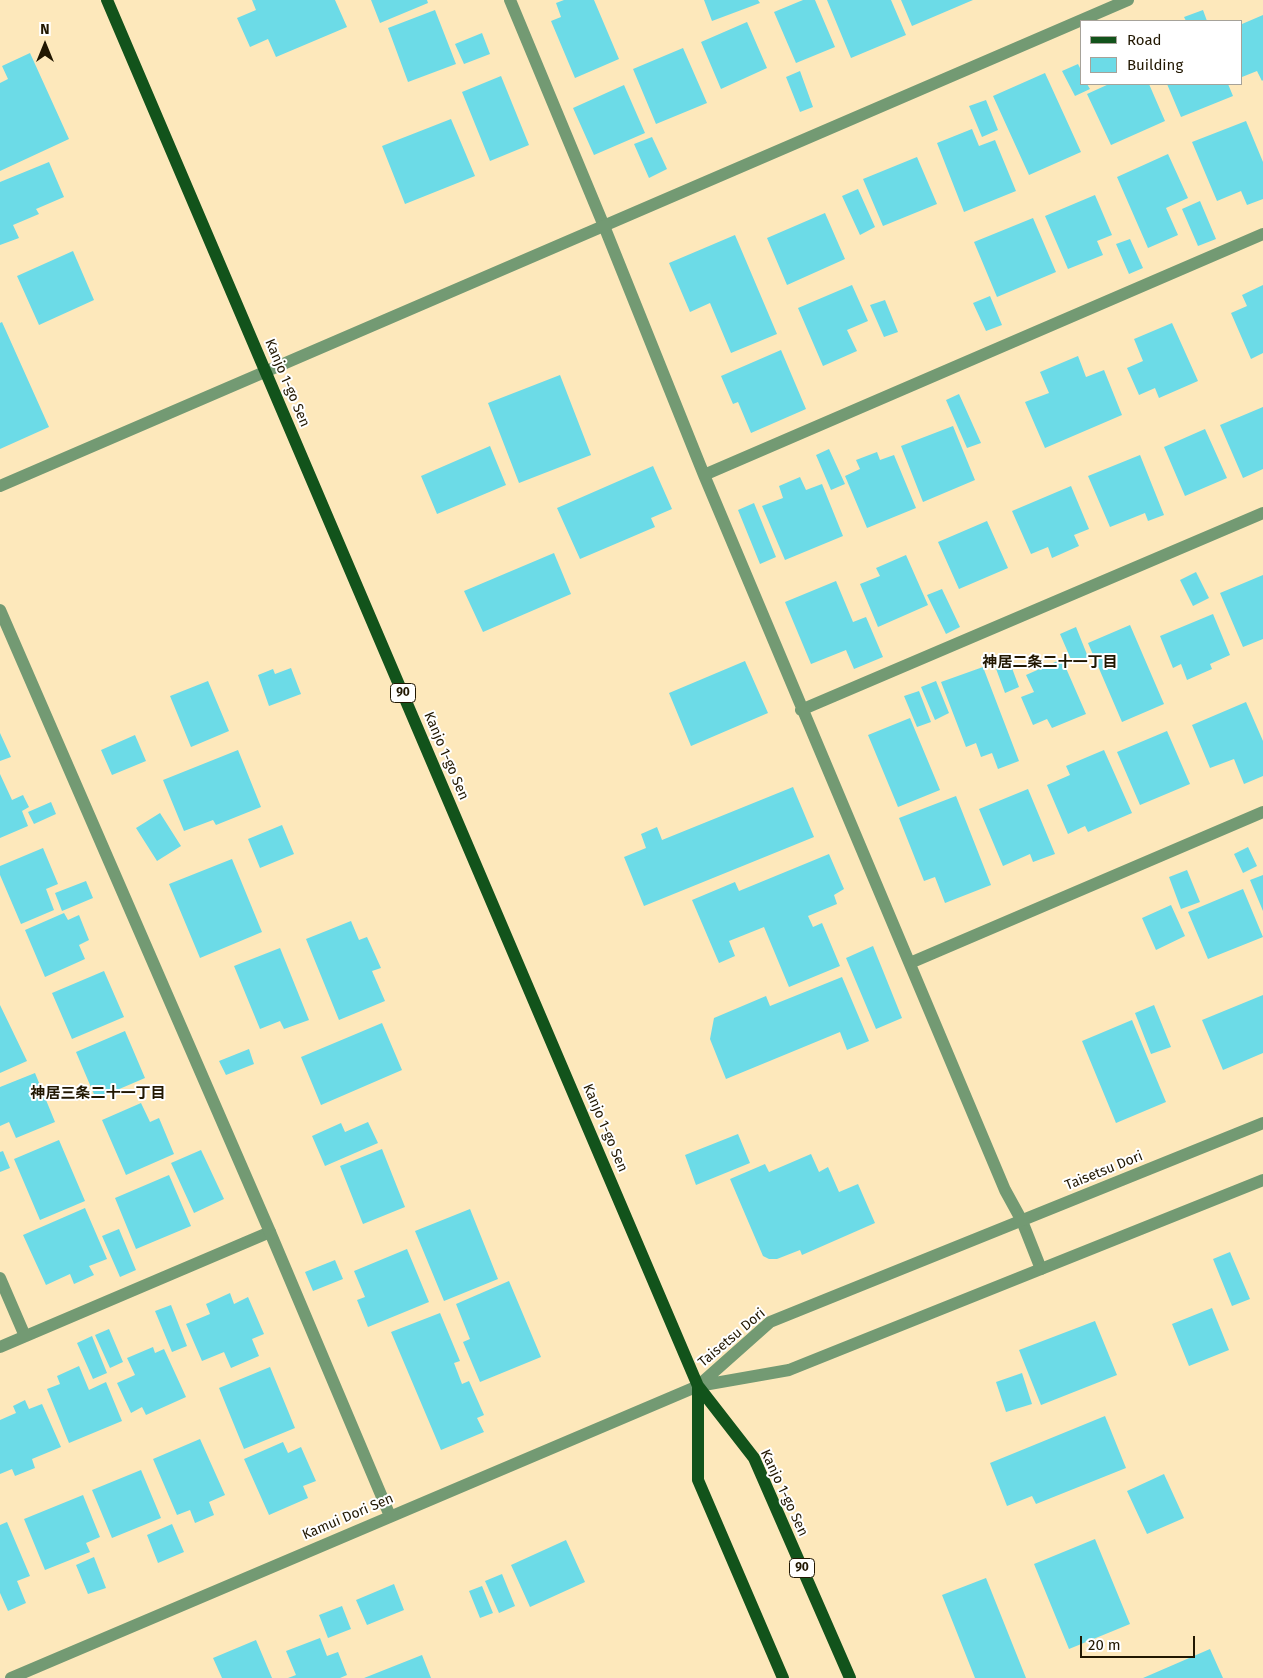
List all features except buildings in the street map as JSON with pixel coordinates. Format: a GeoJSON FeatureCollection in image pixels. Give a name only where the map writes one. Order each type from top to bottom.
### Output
{"type":"FeatureCollection","features":[{"type":"Feature","properties":{"kind":"main road","name":"Kanjo 1-go Sen"},"geometry":{"type":"LineString","coordinates":[[107,0],[698,1386],[754,1458],[850,1678]]}},
{"type":"Feature","properties":{"kind":"main road","name":"Kanjo 1-go Sen"},"geometry":{"type":"LineString","coordinates":[[698,1386],[698,1480],[783,1678]]}},
{"type":"Feature","properties":{"kind":"street"},"geometry":{"type":"LineString","coordinates":[[510,0],[802,710],[1005,1190],[1022,1221],[1041,1269]]}},
{"type":"Feature","properties":{"kind":"street"},"geometry":{"type":"LineString","coordinates":[[1082,20],[1128,0]]}},
{"type":"Feature","properties":{"kind":"street"},"geometry":{"type":"LineString","coordinates":[[0,486],[1080,21]]}},
{"type":"Feature","properties":{"kind":"street"},"geometry":{"type":"LineString","coordinates":[[704,475],[1263,234]]}},
{"type":"Feature","properties":{"kind":"street"},"geometry":{"type":"LineString","coordinates":[[802,710],[1263,513]]}},
{"type":"Feature","properties":{"kind":"street"},"geometry":{"type":"LineString","coordinates":[[0,610],[270,1232],[390,1516]]}},
{"type":"Feature","properties":{"kind":"street"},"geometry":{"type":"LineString","coordinates":[[910,962],[1263,812]]}},
{"type":"Feature","properties":{"kind":"street","name":"Taisetsu Dori"},"geometry":{"type":"LineString","coordinates":[[698,1386],[770,1322],[1263,1123]]}},
{"type":"Feature","properties":{"kind":"street","name":"Taisetsu Dori"},"geometry":{"type":"LineString","coordinates":[[698,1386],[789,1370],[1263,1180]]}},
{"type":"Feature","properties":{"kind":"street"},"geometry":{"type":"LineString","coordinates":[[0,1347],[270,1232]]}},
{"type":"Feature","properties":{"kind":"street"},"geometry":{"type":"LineString","coordinates":[[0,1278],[25,1336]]}},
{"type":"Feature","properties":{"kind":"street","name":"Kamui Dori Sen"},"geometry":{"type":"LineString","coordinates":[[11,1678],[698,1386]]}},
{"type":"Feature","properties":{"kind":"district","name":"神居二条二十一丁目"},"geometry":{"type":"Point","coordinates":[1050,663]}},
{"type":"Feature","properties":{"kind":"district","name":"神居三条二十一丁目"},"geometry":{"type":"Point","coordinates":[98,1094]}}]}
